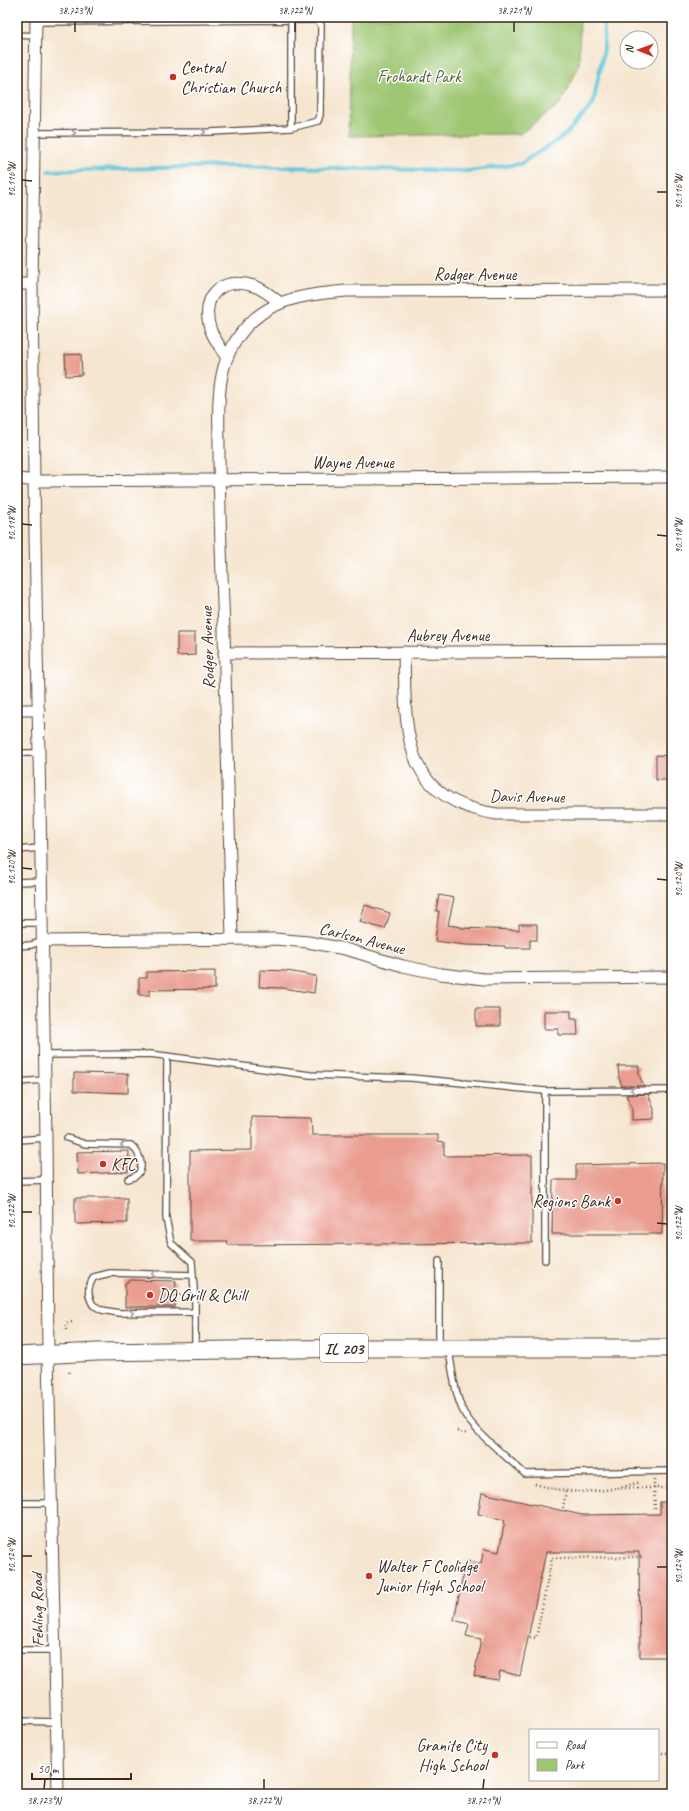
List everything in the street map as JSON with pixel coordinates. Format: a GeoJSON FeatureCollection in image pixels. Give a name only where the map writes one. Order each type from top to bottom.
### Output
{"type":"FeatureCollection","features":[{"type":"Feature","properties":{"kind":"main road","name":"IL 203"},"geometry":{"type":"LineString","coordinates":[[17,1356],[194,1350],[672,1348]]}},
{"type":"Feature","properties":{"kind":"street","name":"Fehling Road"},"geometry":{"type":"LineString","coordinates":[[36,19],[32,284],[34,480],[43,923],[48,1354],[58,1794]]}},
{"type":"Feature","properties":{"kind":"street"},"geometry":{"type":"LineString","coordinates":[[17,284],[32,284]]}},
{"type":"Feature","properties":{"kind":"street"},"geometry":{"type":"LineString","coordinates":[[227,358],[211,331],[208,308],[213,292],[224,285],[240,284],[255,286],[280,303]]}},
{"type":"Feature","properties":{"kind":"street","name":"Rodger Avenue"},"geometry":{"type":"LineString","coordinates":[[232,939],[219,480],[219,392],[222,374],[227,358],[236,341],[244,330],[257,317],[280,303],[290,298],[315,294],[346,291],[672,290]]}},
{"type":"Feature","properties":{"kind":"street","name":"Wayne Avenue"},"geometry":{"type":"LineString","coordinates":[[17,479],[219,480],[672,477]]}},
{"type":"Feature","properties":{"kind":"street","name":"Aubrey Avenue"},"geometry":{"type":"LineString","coordinates":[[224,654],[672,651]]}},
{"type":"Feature","properties":{"kind":"street","name":"Davis Avenue"},"geometry":{"type":"LineString","coordinates":[[404,652],[406,720],[410,747],[415,760],[425,777],[436,789],[448,798],[462,806],[478,811],[496,814],[672,814]]}},
{"type":"Feature","properties":{"kind":"street"},"geometry":{"type":"LineString","coordinates":[[17,710],[39,710]]}},
{"type":"Feature","properties":{"kind":"street","name":"Carlson Avenue"},"geometry":{"type":"LineString","coordinates":[[43,941],[275,939],[308,942],[345,949],[402,966],[441,974],[484,979],[672,978]]}},
{"type":"Feature","properties":{"kind":"lane"},"geometry":{"type":"LineString","coordinates":[[34,133],[211,132],[291,128],[318,121],[320,115],[322,25],[316,20],[36,19]]}},
{"type":"Feature","properties":{"kind":"lane"},"geometry":{"type":"LineString","coordinates":[[291,20],[291,128]]}},
{"type":"Feature","properties":{"kind":"lane"},"geometry":{"type":"LineString","coordinates":[[17,36],[35,36]]}},
{"type":"Feature","properties":{"kind":"lane"},"geometry":{"type":"LineString","coordinates":[[17,753],[39,753]]}},
{"type":"Feature","properties":{"kind":"lane"},"geometry":{"type":"LineString","coordinates":[[17,850],[41,848]]}},
{"type":"Feature","properties":{"kind":"lane"},"geometry":{"type":"LineString","coordinates":[[17,882],[42,881]]}},
{"type":"Feature","properties":{"kind":"lane"},"geometry":{"type":"LineString","coordinates":[[17,923],[43,923]]}},
{"type":"Feature","properties":{"kind":"lane"},"geometry":{"type":"LineString","coordinates":[[17,946],[31,945],[43,941]]}},
{"type":"Feature","properties":{"kind":"lane"},"geometry":{"type":"LineString","coordinates":[[44,1055],[150,1054],[310,1075],[411,1078],[546,1091],[672,1090]]}},
{"type":"Feature","properties":{"kind":"lane"},"geometry":{"type":"LineString","coordinates":[[167,1056],[166,1218],[171,1243],[192,1262],[194,1350]]}},
{"type":"Feature","properties":{"kind":"lane"},"geometry":{"type":"LineString","coordinates":[[17,1082],[45,1080]]}},
{"type":"Feature","properties":{"kind":"lane"},"geometry":{"type":"LineString","coordinates":[[545,1260],[546,1091]]}},
{"type":"Feature","properties":{"kind":"lane"},"geometry":{"type":"LineString","coordinates":[[17,1140],[46,1138]]}},
{"type":"Feature","properties":{"kind":"lane"},"geometry":{"type":"LineString","coordinates":[[67,1138],[85,1144],[131,1145],[138,1151],[141,1169],[137,1175],[128,1179]]}},
{"type":"Feature","properties":{"kind":"lane"},"geometry":{"type":"LineString","coordinates":[[17,1181],[46,1180]]}},
{"type":"Feature","properties":{"kind":"lane"},"geometry":{"type":"LineString","coordinates":[[439,1261],[444,1348],[464,1413],[482,1434],[524,1474],[672,1471]]}},
{"type":"Feature","properties":{"kind":"lane"},"geometry":{"type":"LineString","coordinates":[[193,1275],[110,1273],[94,1277],[88,1287],[88,1296],[93,1305],[112,1312],[194,1312]]}},
{"type":"Feature","properties":{"kind":"lane"},"geometry":{"type":"LineString","coordinates":[[17,1503],[51,1503]]}},
{"type":"Feature","properties":{"kind":"lane"},"geometry":{"type":"LineString","coordinates":[[17,1650],[54,1650]]}},
{"type":"Feature","properties":{"kind":"lane"},"geometry":{"type":"LineString","coordinates":[[17,1721],[56,1722]]}},
{"type":"Feature","properties":{"kind":"path"},"geometry":{"type":"LineString","coordinates":[[66,1330],[66,1324],[72,1322]]}},
{"type":"Feature","properties":{"kind":"path"},"geometry":{"type":"LineString","coordinates":[[654,1478],[656,1488],[655,1512]]}},
{"type":"Feature","properties":{"kind":"path"},"geometry":{"type":"LineString","coordinates":[[616,1488],[672,1488]]}},
{"type":"Feature","properties":{"kind":"path"},"geometry":{"type":"LineString","coordinates":[[563,1508],[566,1491]]}},
{"type":"Feature","properties":{"kind":"path"},"geometry":{"type":"LineString","coordinates":[[530,1637],[536,1638],[552,1558],[643,1557]]}},
{"type":"Feature","properties":{"kind":"path"},"geometry":{"type":"LineString","coordinates":[[659,1753],[672,1753]]}},
{"type":"Feature","properties":{"kind":"green space","name":"Frohardt Park"},"geometry":{"type":"Polygon","coordinates":[[[351,17],[580,17],[579,66],[561,103],[520,134],[349,136],[351,17]]]}},
{"type":"Feature","properties":{"kind":"building"},"geometry":{"type":"Polygon","coordinates":[[[81,354],[82,375],[66,376],[65,355],[81,354]]]}},
{"type":"Feature","properties":{"kind":"building"},"geometry":{"type":"Polygon","coordinates":[[[177,633],[195,633],[195,655],[177,656],[177,633]]]}},
{"type":"Feature","properties":{"kind":"building"},"geometry":{"type":"Polygon","coordinates":[[[656,755],[672,756],[672,780],[656,780],[656,755]]]}},
{"type":"Feature","properties":{"kind":"building"},"geometry":{"type":"Polygon","coordinates":[[[439,895],[454,898],[448,925],[461,928],[519,930],[519,924],[537,924],[537,940],[530,940],[530,948],[505,948],[505,946],[466,945],[435,941],[439,911],[436,911],[439,895]]]}},
{"type":"Feature","properties":{"kind":"building"},"geometry":{"type":"Polygon","coordinates":[[[365,905],[390,913],[385,929],[360,922],[365,905]]]}},
{"type":"Feature","properties":{"kind":"building"},"geometry":{"type":"Polygon","coordinates":[[[260,970],[287,971],[316,976],[314,993],[282,988],[259,987],[260,970]]]}},
{"type":"Feature","properties":{"kind":"building"},"geometry":{"type":"Polygon","coordinates":[[[215,971],[215,989],[150,990],[150,995],[139,995],[139,978],[147,978],[147,972],[215,971]]]}},
{"type":"Feature","properties":{"kind":"building"},"geometry":{"type":"Polygon","coordinates":[[[476,1009],[500,1009],[500,1026],[476,1026],[476,1009]]]}},
{"type":"Feature","properties":{"kind":"building"},"geometry":{"type":"Polygon","coordinates":[[[544,1011],[571,1011],[571,1019],[577,1019],[578,1035],[558,1035],[558,1029],[544,1029],[544,1011]]]}},
{"type":"Feature","properties":{"kind":"building"},"geometry":{"type":"Polygon","coordinates":[[[618,1066],[639,1066],[639,1075],[644,1086],[622,1086],[619,1078],[618,1066]]]}},
{"type":"Feature","properties":{"kind":"building"},"geometry":{"type":"Polygon","coordinates":[[[74,1073],[128,1074],[128,1093],[74,1091],[74,1073]]]}},
{"type":"Feature","properties":{"kind":"building"},"geometry":{"type":"Polygon","coordinates":[[[648,1094],[654,1109],[654,1119],[632,1120],[632,1108],[626,1095],[648,1094]]]}},
{"type":"Feature","properties":{"kind":"building"},"geometry":{"type":"Polygon","coordinates":[[[252,1117],[311,1118],[312,1135],[438,1135],[438,1141],[444,1142],[444,1156],[532,1155],[532,1243],[228,1245],[227,1241],[190,1241],[190,1151],[252,1150],[252,1117]]]}},
{"type":"Feature","properties":{"kind":"building","name":"KFC"},"geometry":{"type":"Polygon","coordinates":[[[129,1151],[128,1172],[78,1174],[77,1152],[129,1151]]]}},
{"type":"Feature","properties":{"kind":"building"},"geometry":{"type":"Polygon","coordinates":[[[663,1163],[662,1234],[552,1234],[553,1180],[576,1180],[576,1165],[663,1163]]]}},
{"type":"Feature","properties":{"kind":"building"},"geometry":{"type":"Polygon","coordinates":[[[75,1198],[127,1198],[127,1223],[75,1224],[75,1198]]]}},
{"type":"Feature","properties":{"kind":"building","name":"DQ Grill & Chill"},"geometry":{"type":"Polygon","coordinates":[[[131,1280],[176,1281],[175,1307],[125,1307],[125,1283],[131,1280]]]}},
{"type":"Feature","properties":{"kind":"building"},"geometry":{"type":"Polygon","coordinates":[[[482,1493],[582,1515],[660,1514],[660,1502],[672,1502],[672,1657],[640,1657],[639,1552],[546,1552],[520,1676],[500,1671],[498,1680],[474,1676],[481,1639],[466,1636],[469,1624],[454,1620],[466,1561],[481,1563],[484,1549],[499,1552],[505,1520],[478,1514],[482,1493]]]}},
{"type":"Feature","properties":{"kind":"waterway"},"geometry":{"type":"LineString","coordinates":[[48,171],[230,166],[468,171],[520,164],[564,136],[593,104],[604,48],[604,17]]}},
{"type":"Feature","properties":{"kind":"place","name":"Central Christian Church"},"geometry":{"type":"Point","coordinates":[173,77]}},
{"type":"Feature","properties":{"kind":"place","name":"KFC"},"geometry":{"type":"Point","coordinates":[103,1164]}},
{"type":"Feature","properties":{"kind":"place","name":"Regions Bank"},"geometry":{"type":"Point","coordinates":[618,1201]}},
{"type":"Feature","properties":{"kind":"place","name":"DQ Grill & Chill"},"geometry":{"type":"Point","coordinates":[150,1295]}},
{"type":"Feature","properties":{"kind":"place","name":"Walter F Coolidge Junior High School"},"geometry":{"type":"Point","coordinates":[369,1576]}},
{"type":"Feature","properties":{"kind":"place","name":"Granite City High School"},"geometry":{"type":"Point","coordinates":[495,1755]}}]}
